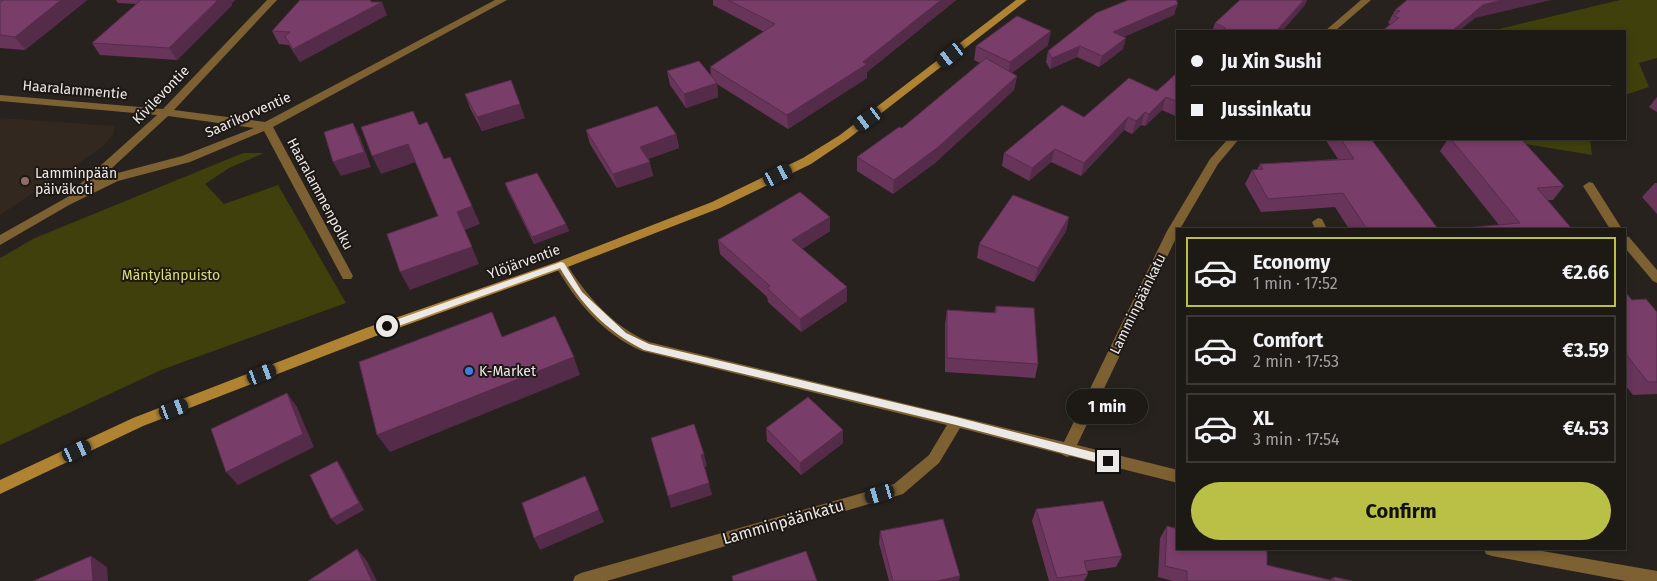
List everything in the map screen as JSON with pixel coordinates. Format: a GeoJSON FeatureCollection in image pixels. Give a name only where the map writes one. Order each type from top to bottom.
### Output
{"type":"FeatureCollection","features":[{"type":"Feature","properties":{"kind":"main road","name":"Ylöjärventie"},"geometry":{"type":"LineString","coordinates":[[0,487],[147,419],[371,332],[561,265],[716,205],[807,161],[880,110],[1022,0]]}},
{"type":"Feature","properties":{"kind":"street","name":"Kivilevontie"},"geometry":{"type":"LineString","coordinates":[[65,202],[104,171],[165,112],[272,0]]}},
{"type":"Feature","properties":{"kind":"street","name":"Saarikorventie"},"geometry":{"type":"LineString","coordinates":[[0,241],[65,202],[114,178],[186,159],[267,126],[502,0]]}},
{"type":"Feature","properties":{"kind":"street"},"geometry":{"type":"LineString","coordinates":[[1331,30],[1366,0]]}},
{"type":"Feature","properties":{"kind":"street","name":"Haaralammentie"},"geometry":{"type":"LineString","coordinates":[[0,98],[165,112],[267,126]]}},
{"type":"Feature","properties":{"kind":"street","name":"Haaralammenpolku"},"geometry":{"type":"LineString","coordinates":[[267,126],[347,276]]}},
{"type":"Feature","properties":{"kind":"street","name":"Lamminpäänkatu"},"geometry":{"type":"LineString","coordinates":[[1067,451],[1173,231],[1214,162],[1233,140]]}},
{"type":"Feature","properties":{"kind":"street"},"geometry":{"type":"LineString","coordinates":[[1588,186],[1615,228]]}},
{"type":"Feature","properties":{"kind":"street"},"geometry":{"type":"LineString","coordinates":[[1626,241],[1657,278]]}},
{"type":"Feature","properties":{"kind":"street"},"geometry":{"type":"LineString","coordinates":[[561,265],[579,294],[618,331],[637,344],[1176,477]]}},
{"type":"Feature","properties":{"kind":"street","name":"Lamminpäänkatu"},"geometry":{"type":"LineString","coordinates":[[581,581],[898,489],[934,459],[956,421]]}},
{"type":"Feature","properties":{"kind":"street"},"geometry":{"type":"LineString","coordinates":[[1508,551],[1657,579]]}},
{"type":"Feature","properties":{"kind":"shaded area","name":"Lamminpään päiväkoti"},"geometry":{"type":"Polygon","coordinates":[[[0,118],[115,126],[113,135],[101,148],[0,215],[0,118]]]}},
{"type":"Feature","properties":{"kind":"green space"},"geometry":{"type":"Polygon","coordinates":[[[1620,0],[1657,0],[1657,58],[1639,63],[1649,87],[1626,95],[1626,30],[1495,30],[1620,0]]]}},
{"type":"Feature","properties":{"kind":"green space"},"geometry":{"type":"Polygon","coordinates":[[[1501,140],[1590,140],[1592,155],[1501,140]]]}},
{"type":"Feature","properties":{"kind":"green space","name":"Mäntylänpuisto"},"geometry":{"type":"Polygon","coordinates":[[[243,153],[264,153],[229,168],[205,184],[224,204],[278,185],[346,303],[161,370],[0,445],[0,258],[35,238],[243,153]]]}},
{"type":"Feature","properties":{"kind":"building"},"geometry":{"type":"Polygon","coordinates":[[[3,0],[61,0],[15,37],[0,35],[0,2],[3,0]]]}},
{"type":"Feature","properties":{"kind":"building"},"geometry":{"type":"Polygon","coordinates":[[[141,0],[218,0],[169,48],[92,43],[141,0]]]}},
{"type":"Feature","properties":{"kind":"building"},"geometry":{"type":"Polygon","coordinates":[[[300,0],[370,0],[371,2],[382,2],[293,49],[285,36],[290,32],[272,31],[300,0]]]}},
{"type":"Feature","properties":{"kind":"building"},"geometry":{"type":"Polygon","coordinates":[[[728,0],[941,0],[863,62],[867,64],[787,115],[710,67],[775,24],[728,0]]]}},
{"type":"Feature","properties":{"kind":"building"},"geometry":{"type":"Polygon","coordinates":[[[1128,0],[1176,0],[1178,4],[1113,32],[1126,38],[1102,56],[1080,46],[1052,58],[1048,51],[1096,13],[1128,0]]]}},
{"type":"Feature","properties":{"kind":"building"},"geometry":{"type":"Polygon","coordinates":[[[1240,0],[1304,0],[1277,30],[1224,30],[1226,28],[1215,23],[1240,0]]]}},
{"type":"Feature","properties":{"kind":"building"},"geometry":{"type":"Polygon","coordinates":[[[1407,0],[1502,0],[1483,5],[1453,30],[1383,30],[1399,18],[1394,16],[1400,11],[1395,10],[1407,0]]]}},
{"type":"Feature","properties":{"kind":"building"},"geometry":{"type":"Polygon","coordinates":[[[1017,16],[1051,31],[1010,62],[976,46],[1017,16]]]}},
{"type":"Feature","properties":{"kind":"building"},"geometry":{"type":"Polygon","coordinates":[[[986,58],[1017,76],[937,148],[894,180],[857,157],[899,127],[902,128],[986,58]]]}},
{"type":"Feature","properties":{"kind":"building"},"geometry":{"type":"Polygon","coordinates":[[[699,61],[717,83],[684,94],[667,71],[699,61]]]}},
{"type":"Feature","properties":{"kind":"building"},"geometry":{"type":"Polygon","coordinates":[[[1176,74],[1176,101],[1166,97],[1149,114],[1145,112],[1136,121],[1128,117],[1084,163],[1055,149],[1032,168],[1004,153],[1062,105],[1084,117],[1129,78],[1157,91],[1176,74]]]}},
{"type":"Feature","properties":{"kind":"building"},"geometry":{"type":"Polygon","coordinates":[[[511,80],[520,104],[477,117],[465,94],[511,80]]]}},
{"type":"Feature","properties":{"kind":"building"},"geometry":{"type":"Polygon","coordinates":[[[657,106],[676,134],[640,147],[650,162],[613,174],[586,130],[657,106]]]}},
{"type":"Feature","properties":{"kind":"building"},"geometry":{"type":"Polygon","coordinates":[[[413,111],[419,125],[427,122],[444,159],[450,157],[472,206],[457,212],[472,247],[400,272],[387,234],[438,216],[408,144],[372,156],[361,127],[413,111]]]}},
{"type":"Feature","properties":{"kind":"building"},"geometry":{"type":"Polygon","coordinates":[[[353,123],[364,152],[333,162],[324,132],[353,123]]]}},
{"type":"Feature","properties":{"kind":"building"},"geometry":{"type":"Polygon","coordinates":[[[1342,140],[1372,140],[1437,228],[1366,228],[1343,193],[1268,199],[1252,170],[1263,169],[1260,164],[1354,159],[1342,140]]]}},
{"type":"Feature","properties":{"kind":"building"},"geometry":{"type":"Polygon","coordinates":[[[1452,140],[1522,140],[1564,186],[1537,188],[1571,228],[1463,228],[1520,223],[1452,140]]]}},
{"type":"Feature","properties":{"kind":"building"},"geometry":{"type":"Polygon","coordinates":[[[537,173],[566,224],[532,237],[505,183],[537,173]]]}},
{"type":"Feature","properties":{"kind":"building"},"geometry":{"type":"Polygon","coordinates":[[[800,192],[830,217],[792,240],[847,287],[800,319],[767,288],[770,286],[718,240],[800,192]]]}},
{"type":"Feature","properties":{"kind":"building"},"geometry":{"type":"Polygon","coordinates":[[[1013,195],[1069,217],[1038,268],[979,244],[1013,195]]]}},
{"type":"Feature","properties":{"kind":"building"},"geometry":{"type":"Polygon","coordinates":[[[1626,293],[1632,300],[1646,299],[1657,312],[1657,382],[1648,382],[1626,354],[1626,293]]]}},
{"type":"Feature","properties":{"kind":"building"},"geometry":{"type":"Polygon","coordinates":[[[996,306],[1034,308],[1038,364],[947,358],[947,310],[996,313],[996,306]]]}},
{"type":"Feature","properties":{"kind":"building"},"geometry":{"type":"Polygon","coordinates":[[[492,312],[502,337],[555,316],[574,357],[377,435],[359,362],[492,312]]]}},
{"type":"Feature","properties":{"kind":"building"},"geometry":{"type":"Polygon","coordinates":[[[287,393],[303,434],[226,472],[211,429],[287,393]]]}},
{"type":"Feature","properties":{"kind":"building"},"geometry":{"type":"Polygon","coordinates":[[[808,397],[843,430],[800,463],[766,428],[808,397]]]}},
{"type":"Feature","properties":{"kind":"building"},"geometry":{"type":"Polygon","coordinates":[[[694,424],[704,454],[701,455],[709,483],[668,496],[651,438],[694,424]]]}},
{"type":"Feature","properties":{"kind":"building"},"geometry":{"type":"Polygon","coordinates":[[[337,461],[359,503],[331,519],[310,475],[337,461]]]}},
{"type":"Feature","properties":{"kind":"building"},"geometry":{"type":"Polygon","coordinates":[[[585,476],[599,510],[534,538],[522,503],[585,476]]]}},
{"type":"Feature","properties":{"kind":"building"},"geometry":{"type":"Polygon","coordinates":[[[1103,501],[1122,556],[1084,561],[1088,574],[1057,578],[1036,509],[1103,501]]]}},
{"type":"Feature","properties":{"kind":"building"},"geometry":{"type":"Polygon","coordinates":[[[943,519],[960,576],[937,581],[893,581],[880,531],[943,519]]]}},
{"type":"Feature","properties":{"kind":"building"},"geometry":{"type":"Polygon","coordinates":[[[1167,526],[1176,528],[1176,550],[1267,550],[1267,565],[1334,581],[1187,581],[1187,571],[1165,566],[1167,526]]]}},
{"type":"Feature","properties":{"kind":"building"},"geometry":{"type":"Polygon","coordinates":[[[357,549],[372,581],[308,581],[357,549]]]}},
{"type":"Feature","properties":{"kind":"building"},"geometry":{"type":"Polygon","coordinates":[[[806,551],[817,581],[733,581],[732,576],[806,551]]]}},
{"type":"Feature","properties":{"kind":"building"},"geometry":{"type":"Polygon","coordinates":[[[91,556],[93,581],[33,581],[91,556]]]}},
{"type":"Feature","properties":{"kind":"building"},"geometry":{"type":"Polygon","coordinates":[[[1334,577],[1352,581],[1334,581],[1334,577]]]}},
{"type":"Feature","properties":{"kind":"place","name":"Lamminpään päiväkoti"},"geometry":{"type":"Point","coordinates":[25,181]}},
{"type":"Feature","properties":{"kind":"place","name":"K-Market"},"geometry":{"type":"Point","coordinates":[469,371]}},
{"type":"Feature","properties":{"kind":"route"},"geometry":{"type":"LineString","coordinates":[[387,326],[561,265],[579,294],[618,331],[637,344],[956,421],[1108,461]]}}]}
